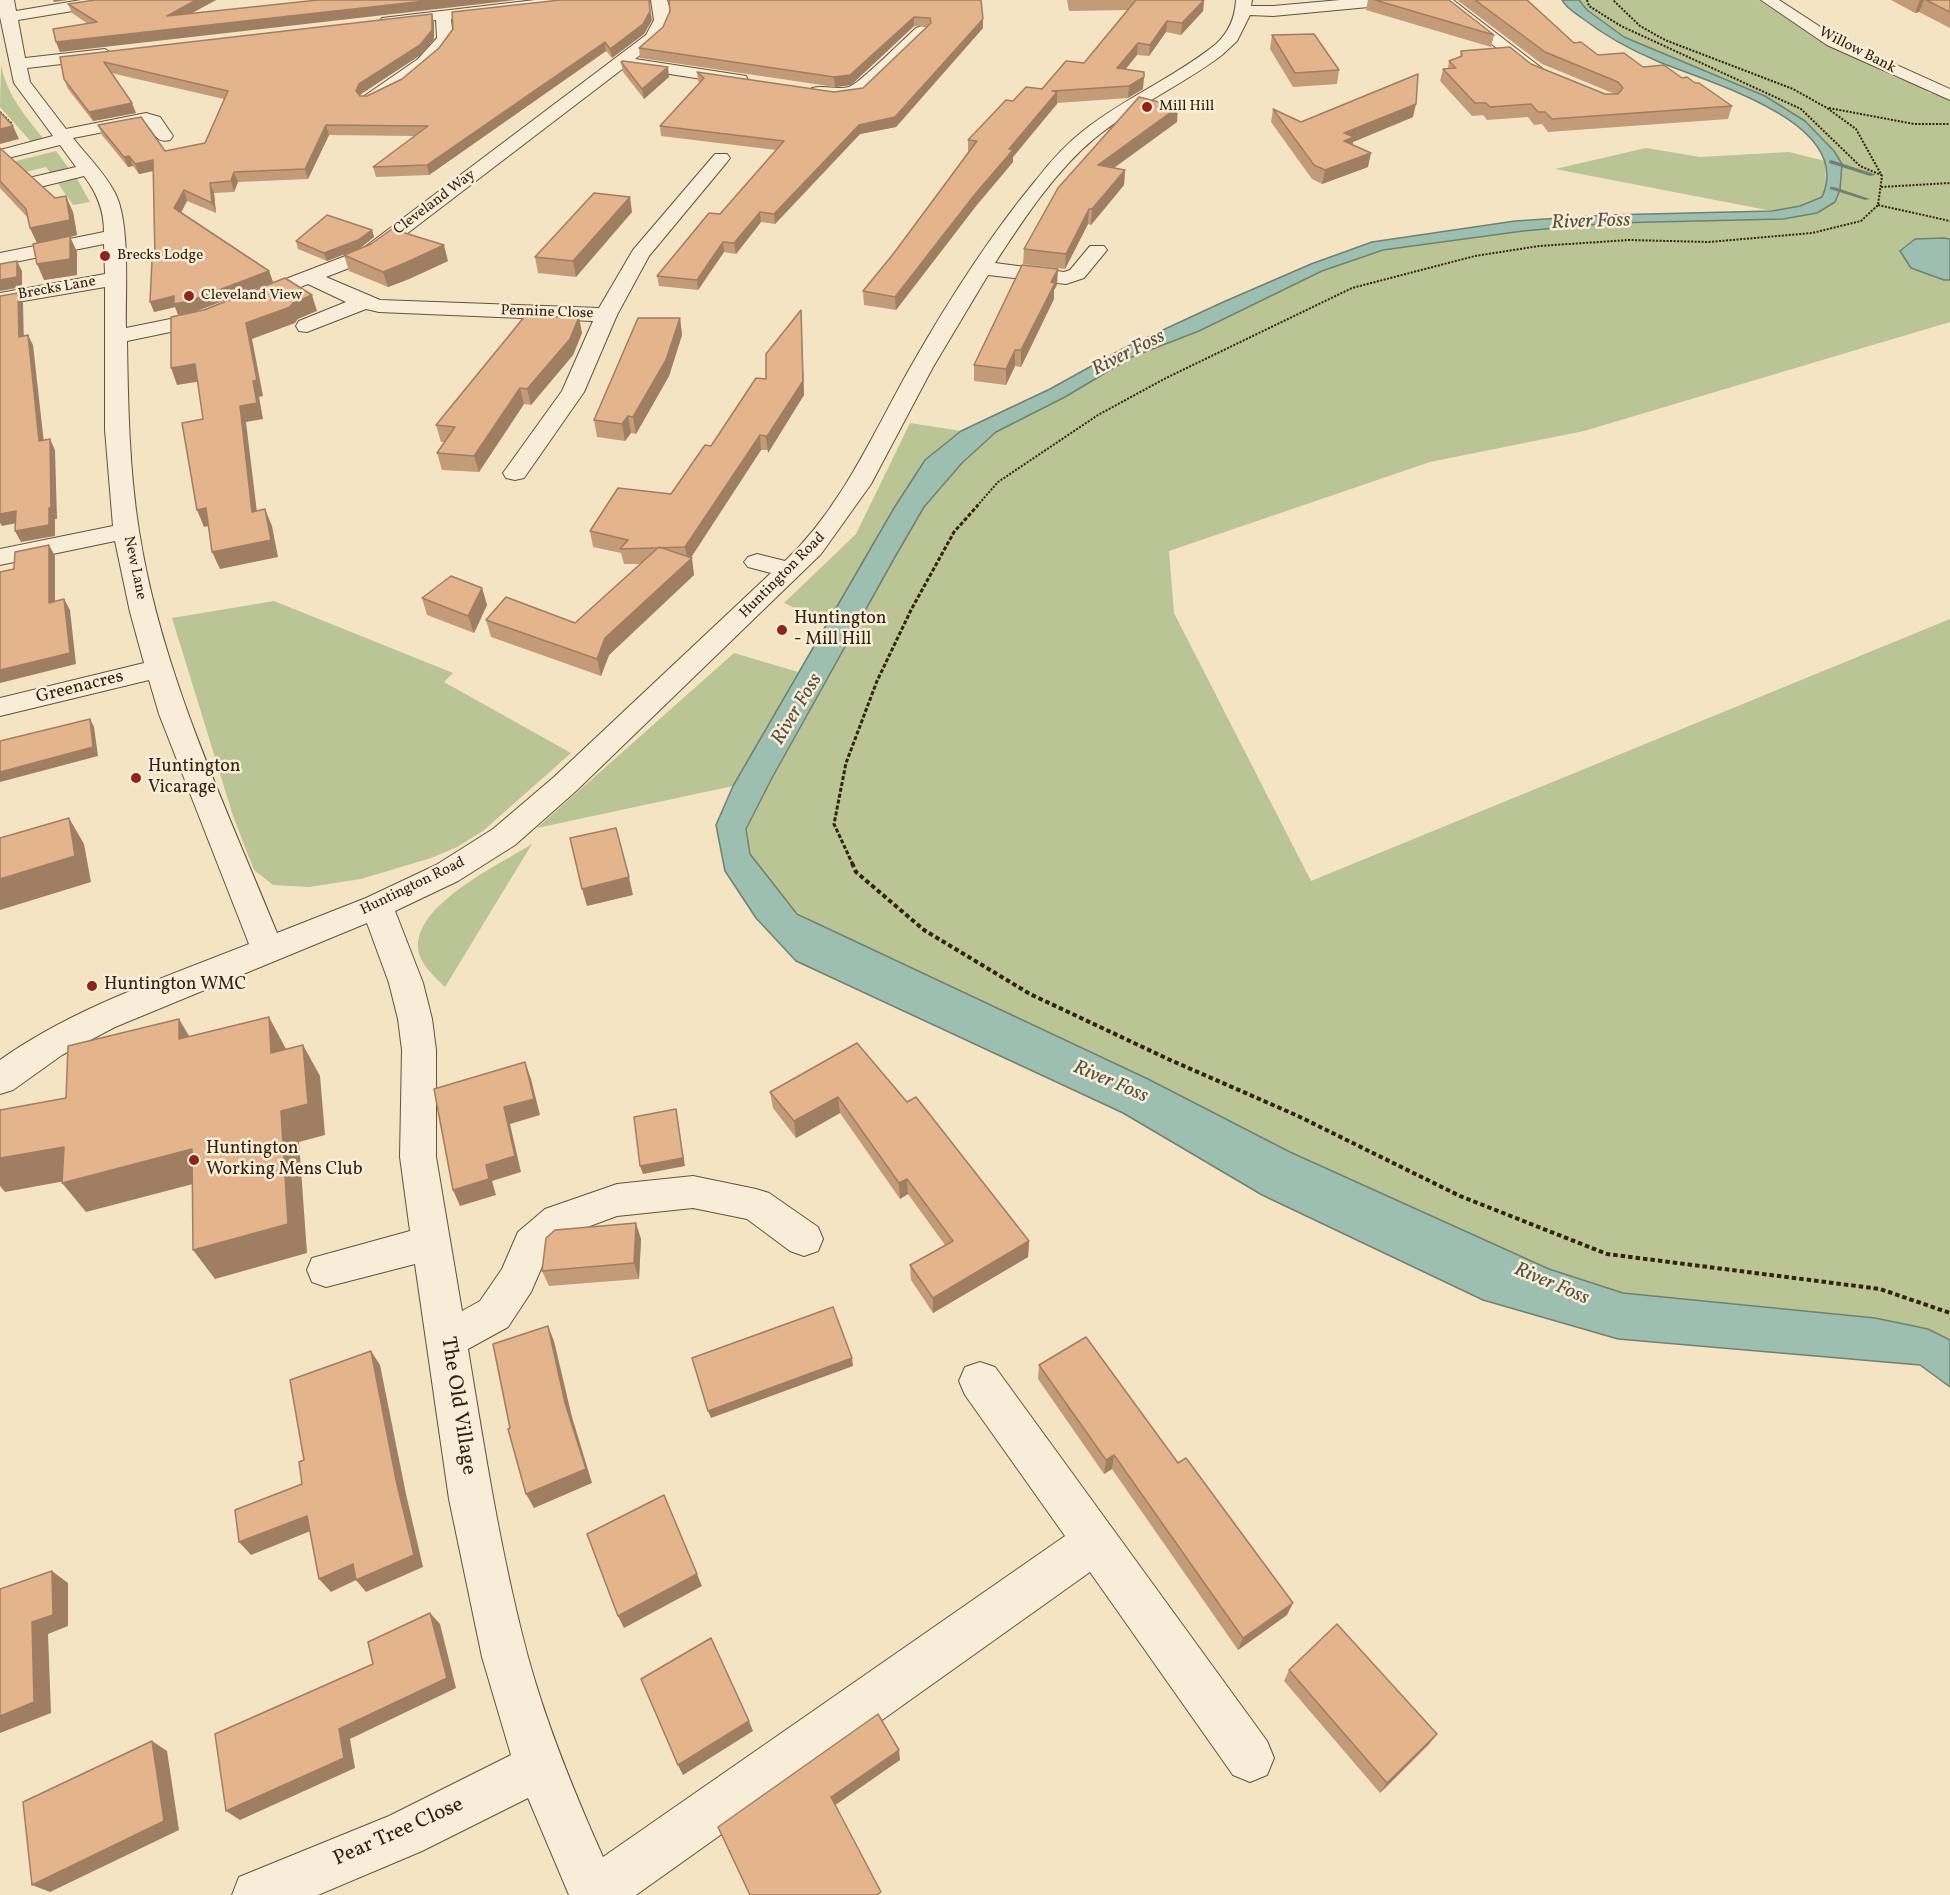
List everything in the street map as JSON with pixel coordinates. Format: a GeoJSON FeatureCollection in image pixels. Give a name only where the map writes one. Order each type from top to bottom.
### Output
{"type":"FeatureCollection","features":[{"type":"Feature","properties":{"kind":"street"},"geometry":{"type":"LineString","coordinates":[[8,8],[109,0]]}},
{"type":"Feature","properties":{"kind":"street"},"geometry":{"type":"LineString","coordinates":[[374,23],[577,0]]}},
{"type":"Feature","properties":{"kind":"street","name":"Cleveland Way"},"geometry":{"type":"LineString","coordinates":[[115,337],[201,319],[311,278],[377,248],[652,38],[661,27],[663,8],[659,0]]}},
{"type":"Feature","properties":{"kind":"street"},"geometry":{"type":"LineString","coordinates":[[1244,5],[1273,11],[1390,0]]}},
{"type":"Feature","properties":{"kind":"street"},"geometry":{"type":"LineString","coordinates":[[1443,0],[1535,70],[1558,82]]}},
{"type":"Feature","properties":{"kind":"street","name":"Willow Bank"},"geometry":{"type":"LineString","coordinates":[[1768,0],[1833,42],[1950,95]]}},
{"type":"Feature","properties":{"kind":"street","name":"Huntington Road"},"geometry":{"type":"LineString","coordinates":[[0,1080],[30,1056],[62,1036],[103,1017],[377,906],[447,873],[504,837],[565,784],[812,549],[846,507],[923,366],[1021,210],[1065,156],[1114,118],[1214,54],[1230,39],[1239,25],[1244,5]]}},
{"type":"Feature","properties":{"kind":"street","name":"New Lane"},"geometry":{"type":"LineString","coordinates":[[8,8],[22,83],[90,169],[106,193],[114,220],[117,430],[126,531],[143,612],[173,714],[268,951]]}},
{"type":"Feature","properties":{"kind":"street"},"geometry":{"type":"LineString","coordinates":[[369,99],[435,53],[445,37],[446,26],[442,15]]}},
{"type":"Feature","properties":{"kind":"street"},"geometry":{"type":"LineString","coordinates":[[801,89],[835,94],[857,91],[922,31]]}},
{"type":"Feature","properties":{"kind":"street"},"geometry":{"type":"LineString","coordinates":[[17,64],[123,52]]}},
{"type":"Feature","properties":{"kind":"street"},"geometry":{"type":"LineString","coordinates":[[620,62],[755,82]]}},
{"type":"Feature","properties":{"kind":"street"},"geometry":{"type":"LineString","coordinates":[[1928,85],[1950,80]]}},
{"type":"Feature","properties":{"kind":"street"},"geometry":{"type":"LineString","coordinates":[[0,155],[63,137],[146,118],[154,121],[164,136]]}},
{"type":"Feature","properties":{"kind":"street"},"geometry":{"type":"LineString","coordinates":[[606,315],[640,254],[691,205],[712,157],[742,160]]}},
{"type":"Feature","properties":{"kind":"street"},"geometry":{"type":"LineString","coordinates":[[56,196],[35,176],[90,169]]}},
{"type":"Feature","properties":{"kind":"street"},"geometry":{"type":"LineString","coordinates":[[660,202],[691,205]]}},
{"type":"Feature","properties":{"kind":"street"},"geometry":{"type":"LineString","coordinates":[[0,259],[113,236]]}},
{"type":"Feature","properties":{"kind":"street"},"geometry":{"type":"LineString","coordinates":[[984,268],[1066,278],[1077,274],[1097,250]]}},
{"type":"Feature","properties":{"kind":"street","name":"Pennine Close"},"geometry":{"type":"LineString","coordinates":[[311,278],[364,302],[403,309],[606,315],[573,392],[515,473]]}},
{"type":"Feature","properties":{"kind":"street","name":"Brecks Lane"},"geometry":{"type":"LineString","coordinates":[[0,299],[114,279]]}},
{"type":"Feature","properties":{"kind":"street"},"geometry":{"type":"LineString","coordinates":[[307,326],[364,302]]}},
{"type":"Feature","properties":{"kind":"street"},"geometry":{"type":"LineString","coordinates":[[0,557],[126,531]]}},
{"type":"Feature","properties":{"kind":"street"},"geometry":{"type":"LineString","coordinates":[[756,562],[791,570]]}},
{"type":"Feature","properties":{"kind":"street","name":"Greenacres"},"geometry":{"type":"LineString","coordinates":[[0,707],[160,668]]}},
{"type":"Feature","properties":{"kind":"street","name":"The Old Village"},"geometry":{"type":"LineString","coordinates":[[377,906],[406,983],[416,1019],[419,1050],[418,1157],[471,1498],[505,1657],[539,1767],[594,1895]]}},
{"type":"Feature","properties":{"kind":"street"},"geometry":{"type":"LineString","coordinates":[[447,1339],[494,1314],[517,1280],[532,1244],[558,1221],[617,1200],[693,1192],[756,1205],[804,1239]]}},
{"type":"Feature","properties":{"kind":"street"},"geometry":{"type":"LineString","coordinates":[[326,1270],[432,1243]]}},
{"type":"Feature","properties":{"kind":"street"},"geometry":{"type":"LineString","coordinates":[[980,1381],[1250,1758]]}},
{"type":"Feature","properties":{"kind":"street"},"geometry":{"type":"LineString","coordinates":[[594,1895],[1094,1542]]}},
{"type":"Feature","properties":{"kind":"street","name":"Pear Tree Close"},"geometry":{"type":"LineString","coordinates":[[257,1895],[405,1834],[539,1767]]}},
{"type":"Feature","properties":{"kind":"path"},"geometry":{"type":"LineString","coordinates":[[1587,0],[1590,6],[1621,26],[1801,109],[1860,166],[1882,176]]}},
{"type":"Feature","properties":{"kind":"path"},"geometry":{"type":"LineString","coordinates":[[1613,0],[1640,26],[1665,39],[1793,89],[1827,108],[1856,129],[1882,176],[1878,205],[1861,221],[1812,232],[1709,242],[1629,240],[1539,246],[1475,256],[1352,288],[1166,378],[1098,415],[998,482],[954,532],[911,610],[878,681],[846,763],[834,824],[856,873],[924,930],[1030,994],[1168,1059],[1298,1116],[1460,1196],[1607,1254],[1880,1290],[1950,1313]]}},
{"type":"Feature","properties":{"kind":"path"},"geometry":{"type":"LineString","coordinates":[[1827,108],[1914,124],[1950,124]]}},
{"type":"Feature","properties":{"kind":"path"},"geometry":{"type":"LineString","coordinates":[[1881,187],[1950,183]]}},
{"type":"Feature","properties":{"kind":"path"},"geometry":{"type":"LineString","coordinates":[[1878,205],[1950,221]]}},
{"type":"Feature","properties":{"kind":"green space"},"geometry":{"type":"Polygon","coordinates":[[[1579,0],[1759,0],[1807,32],[1846,54],[1929,90],[1927,92],[1950,99],[1950,239],[1915,239],[1944,280],[1950,280],[1950,322],[1584,431],[1430,462],[1169,551],[1174,613],[1311,881],[1950,619],[1950,1340],[1928,1329],[1875,1318],[1623,1293],[1549,1269],[1290,1152],[1148,1079],[848,939],[794,911],[751,859],[743,823],[924,507],[962,463],[996,432],[1065,397],[1132,357],[1199,331],[1322,271],[1383,250],[1523,231],[1612,223],[1783,219],[1817,213],[1840,190],[1805,121],[1765,96],[1624,37],[1587,10],[1579,0]]]}},
{"type":"Feature","properties":{"kind":"green space"},"geometry":{"type":"Polygon","coordinates":[[[1,65],[7,86],[42,137],[41,141],[33,144],[0,107],[1,65]]]}},
{"type":"Feature","properties":{"kind":"green space"},"geometry":{"type":"Polygon","coordinates":[[[1646,148],[1700,157],[1789,152],[1825,161],[1826,187],[1822,197],[1800,206],[1772,211],[1555,169],[1646,148]]]}},
{"type":"Feature","properties":{"kind":"green space"},"geometry":{"type":"Polygon","coordinates":[[[56,151],[70,170],[51,174],[46,167],[22,173],[12,162],[56,151]]]}},
{"type":"Feature","properties":{"kind":"green space"},"geometry":{"type":"Polygon","coordinates":[[[76,177],[90,202],[73,205],[57,182],[76,177]]]}},
{"type":"Feature","properties":{"kind":"green space"},"geometry":{"type":"Polygon","coordinates":[[[910,423],[961,431],[925,460],[894,508],[827,623],[784,603],[856,534],[910,423]]]}},
{"type":"Feature","properties":{"kind":"green space"},"geometry":{"type":"Polygon","coordinates":[[[274,601],[453,673],[444,682],[571,753],[483,831],[457,847],[431,858],[361,879],[309,887],[273,885],[254,870],[233,816],[172,618],[274,601]]]}},
{"type":"Feature","properties":{"kind":"green space"},"geometry":{"type":"Polygon","coordinates":[[[734,653],[798,672],[733,786],[537,828],[734,653]]]}},
{"type":"Feature","properties":{"kind":"green space"},"geometry":{"type":"Polygon","coordinates":[[[532,844],[445,987],[420,957],[418,945],[422,929],[432,914],[463,886],[532,844]]]}},
{"type":"Feature","properties":{"kind":"water","name":"River Foss"},"geometry":{"type":"Polygon","coordinates":[[[1562,0],[1579,0],[1587,10],[1624,37],[1765,96],[1805,121],[1834,151],[1842,164],[1840,190],[1835,202],[1817,213],[1783,219],[1612,223],[1523,231],[1383,250],[1322,271],[1199,331],[1132,357],[1065,397],[996,432],[962,463],[924,507],[772,778],[746,829],[750,854],[797,914],[1148,1079],[1290,1152],[1549,1269],[1623,1293],[1875,1318],[1928,1329],[1950,1340],[1950,1387],[1920,1365],[1618,1339],[1483,1300],[1262,1195],[1123,1113],[796,961],[756,918],[725,871],[716,825],[733,786],[894,508],[925,460],[961,431],[1050,389],[1124,348],[1221,303],[1311,264],[1372,242],[1515,221],[1607,215],[1772,211],[1800,206],[1822,197],[1827,170],[1817,147],[1797,126],[1770,108],[1739,93],[1657,61],[1609,37],[1568,8],[1562,0]]]}},
{"type":"Feature","properties":{"kind":"water"},"geometry":{"type":"Polygon","coordinates":[[[1915,239],[1950,239],[1950,280],[1911,268],[1900,251],[1915,239]]]}},
{"type":"Feature","properties":{"kind":"building"},"geometry":{"type":"Polygon","coordinates":[[[95,0],[196,0],[167,16],[318,0],[434,0],[56,42],[53,29],[97,22],[68,4],[95,0]]]}},
{"type":"Feature","properties":{"kind":"building"},"geometry":{"type":"Polygon","coordinates":[[[560,0],[649,0],[650,11],[643,24],[610,49],[605,42],[427,165],[373,167],[428,126],[326,125],[305,169],[234,172],[231,181],[210,183],[212,203],[184,190],[174,208],[269,271],[190,301],[174,304],[174,296],[150,302],[152,260],[155,259],[153,160],[135,164],[129,156],[124,157],[98,125],[141,117],[165,151],[205,143],[228,91],[104,62],[132,103],[89,112],[64,79],[60,57],[432,14],[432,30],[420,45],[359,84],[356,91],[360,96],[367,96],[402,79],[439,48],[453,29],[452,12],[560,0]]]}},
{"type":"Feature","properties":{"kind":"building"},"geometry":{"type":"Polygon","coordinates":[[[669,0],[981,0],[983,19],[895,117],[859,125],[774,214],[760,212],[734,243],[723,242],[697,280],[657,276],[709,213],[720,214],[784,141],[660,126],[704,78],[697,72],[834,92],[863,88],[931,23],[930,18],[914,17],[850,75],[834,77],[639,48],[663,27],[670,11],[669,0]]]}},
{"type":"Feature","properties":{"kind":"building"},"geometry":{"type":"Polygon","coordinates":[[[1136,0],[1204,0],[1182,23],[1167,21],[1150,45],[1138,43],[1117,68],[1144,72],[1144,77],[1129,86],[1052,91],[1057,92],[1009,149],[1013,150],[976,193],[895,297],[863,291],[977,141],[968,140],[1006,100],[1013,101],[1026,87],[1042,89],[1066,61],[1084,63],[1136,0]]]}},
{"type":"Feature","properties":{"kind":"building"},"geometry":{"type":"Polygon","coordinates":[[[1375,0],[1449,0],[1494,35],[1375,0]]]}},
{"type":"Feature","properties":{"kind":"building"},"geometry":{"type":"Polygon","coordinates":[[[1475,0],[1527,0],[1574,43],[1581,42],[1598,55],[1624,53],[1643,67],[1664,65],[1682,78],[1687,77],[1699,83],[1732,106],[1552,119],[1545,112],[1538,112],[1531,104],[1490,107],[1486,103],[1475,103],[1443,69],[1456,68],[1449,61],[1462,56],[1461,51],[1510,47],[1531,64],[1605,94],[1618,94],[1623,88],[1618,82],[1545,52],[1475,0]]]}},
{"type":"Feature","properties":{"kind":"building"},"geometry":{"type":"Polygon","coordinates":[[[1926,0],[1950,0],[1950,12],[1926,0]]]}},
{"type":"Feature","properties":{"kind":"building"},"geometry":{"type":"Polygon","coordinates":[[[1314,34],[1339,70],[1295,73],[1272,35],[1314,34]]]}},
{"type":"Feature","properties":{"kind":"building"},"geometry":{"type":"Polygon","coordinates":[[[621,62],[668,67],[642,89],[621,62]]]}},
{"type":"Feature","properties":{"kind":"building"},"geometry":{"type":"Polygon","coordinates":[[[1418,74],[1416,104],[1344,133],[1354,137],[1344,141],[1371,153],[1325,170],[1314,165],[1273,109],[1301,122],[1418,74]]]}},
{"type":"Feature","properties":{"kind":"building"},"geometry":{"type":"Polygon","coordinates":[[[1139,97],[1178,107],[1098,165],[1125,170],[1092,209],[1089,209],[1066,254],[1024,249],[1058,188],[1139,97]]]}},
{"type":"Feature","properties":{"kind":"building"},"geometry":{"type":"Polygon","coordinates":[[[0,112],[13,126],[0,129],[0,112]]]}},
{"type":"Feature","properties":{"kind":"building"},"geometry":{"type":"Polygon","coordinates":[[[0,148],[55,198],[66,196],[70,220],[30,228],[26,209],[0,181],[0,148]]]}},
{"type":"Feature","properties":{"kind":"building"},"geometry":{"type":"Polygon","coordinates":[[[594,193],[630,197],[573,261],[535,257],[594,193]]]}},
{"type":"Feature","properties":{"kind":"building"},"geometry":{"type":"Polygon","coordinates":[[[327,215],[372,230],[358,240],[324,253],[296,241],[327,215]]]}},
{"type":"Feature","properties":{"kind":"building"},"geometry":{"type":"Polygon","coordinates":[[[392,229],[444,245],[383,272],[344,255],[371,244],[392,229]]]}},
{"type":"Feature","properties":{"kind":"building"},"geometry":{"type":"Polygon","coordinates":[[[70,236],[70,259],[37,264],[33,244],[70,236]]]}},
{"type":"Feature","properties":{"kind":"building"},"geometry":{"type":"Polygon","coordinates":[[[17,261],[17,277],[0,280],[0,264],[17,261]]]}},
{"type":"Feature","properties":{"kind":"building"},"geometry":{"type":"Polygon","coordinates":[[[1022,265],[1058,269],[1051,282],[1055,283],[1021,350],[1015,350],[1006,369],[974,365],[1022,265]]]}},
{"type":"Feature","properties":{"kind":"building"},"geometry":{"type":"Polygon","coordinates":[[[285,278],[312,295],[293,303],[290,307],[246,323],[257,380],[253,381],[257,403],[240,406],[252,512],[265,509],[271,540],[212,552],[206,508],[197,510],[182,423],[203,419],[195,364],[171,368],[171,317],[204,310],[285,278]]]}},
{"type":"Feature","properties":{"kind":"building"},"geometry":{"type":"Polygon","coordinates":[[[18,293],[19,337],[28,335],[39,441],[50,439],[51,508],[49,508],[49,525],[15,531],[16,511],[0,514],[0,296],[18,293]]]}},
{"type":"Feature","properties":{"kind":"building"},"geometry":{"type":"Polygon","coordinates":[[[801,310],[803,381],[766,438],[760,435],[685,547],[620,549],[628,540],[590,531],[618,488],[671,494],[705,445],[711,446],[756,378],[766,379],[766,354],[801,310]]]}},
{"type":"Feature","properties":{"kind":"building"},"geometry":{"type":"Polygon","coordinates":[[[525,316],[579,317],[570,339],[527,389],[520,388],[474,456],[437,453],[455,427],[436,425],[525,316]]]}},
{"type":"Feature","properties":{"kind":"building"},"geometry":{"type":"Polygon","coordinates":[[[638,318],[680,318],[666,360],[633,417],[628,416],[622,424],[594,420],[638,318]]]}},
{"type":"Feature","properties":{"kind":"building"},"geometry":{"type":"Polygon","coordinates":[[[49,545],[49,603],[64,599],[70,653],[0,670],[0,572],[14,569],[15,552],[49,545]]]}},
{"type":"Feature","properties":{"kind":"building"},"geometry":{"type":"Polygon","coordinates":[[[659,547],[692,558],[605,638],[597,659],[486,620],[506,597],[575,623],[659,547]]]}},
{"type":"Feature","properties":{"kind":"building"},"geometry":{"type":"Polygon","coordinates":[[[451,576],[482,588],[468,616],[422,598],[451,576]]]}},
{"type":"Feature","properties":{"kind":"building"},"geometry":{"type":"Polygon","coordinates":[[[90,719],[93,747],[0,772],[0,741],[90,719]]]}},
{"type":"Feature","properties":{"kind":"building"},"geometry":{"type":"Polygon","coordinates":[[[69,818],[75,856],[0,879],[0,838],[69,818]]]}},
{"type":"Feature","properties":{"kind":"building"},"geometry":{"type":"Polygon","coordinates":[[[616,828],[629,877],[582,889],[570,838],[616,828]]]}},
{"type":"Feature","properties":{"kind":"building","name":"Huntington Working Mens Club"},"geometry":{"type":"Polygon","coordinates":[[[269,1017],[271,1053],[303,1045],[308,1104],[281,1111],[288,1224],[193,1250],[192,1149],[62,1183],[64,1147],[0,1158],[0,1110],[66,1098],[68,1046],[179,1019],[179,1039],[269,1017]]]}},
{"type":"Feature","properties":{"kind":"building"},"geometry":{"type":"Polygon","coordinates":[[[857,1043],[907,1102],[916,1097],[1029,1241],[933,1298],[910,1265],[953,1241],[907,1179],[899,1183],[838,1097],[794,1121],[770,1092],[857,1043]]]}},
{"type":"Feature","properties":{"kind":"building"},"geometry":{"type":"Polygon","coordinates":[[[525,1062],[534,1099],[504,1107],[515,1156],[486,1165],[489,1179],[453,1190],[434,1089],[525,1062]]]}},
{"type":"Feature","properties":{"kind":"building"},"geometry":{"type":"Polygon","coordinates":[[[676,1109],[683,1158],[640,1166],[634,1117],[676,1109]]]}},
{"type":"Feature","properties":{"kind":"building"},"geometry":{"type":"Polygon","coordinates":[[[636,1223],[634,1263],[542,1271],[546,1238],[555,1230],[636,1223]]]}},
{"type":"Feature","properties":{"kind":"building"},"geometry":{"type":"Polygon","coordinates":[[[833,1307],[852,1358],[708,1411],[692,1358],[833,1307]]]}},
{"type":"Feature","properties":{"kind":"building"},"geometry":{"type":"Polygon","coordinates":[[[548,1326],[565,1403],[586,1469],[526,1494],[508,1429],[510,1428],[493,1344],[548,1326]]]}},
{"type":"Feature","properties":{"kind":"building"},"geometry":{"type":"Polygon","coordinates":[[[1086,1337],[1178,1463],[1186,1458],[1293,1603],[1243,1638],[1114,1455],[1106,1460],[1039,1365],[1086,1337]]]}},
{"type":"Feature","properties":{"kind":"building"},"geometry":{"type":"Polygon","coordinates":[[[371,1351],[396,1480],[414,1555],[356,1580],[353,1564],[319,1579],[307,1516],[239,1542],[235,1510],[302,1484],[299,1462],[304,1460],[290,1380],[371,1351]]]}},
{"type":"Feature","properties":{"kind":"building"},"geometry":{"type":"Polygon","coordinates":[[[664,1495],[697,1574],[618,1616],[587,1534],[664,1495]]]}},
{"type":"Feature","properties":{"kind":"building"},"geometry":{"type":"Polygon","coordinates":[[[52,1571],[53,1615],[32,1622],[34,1702],[0,1716],[0,1589],[52,1571]]]}},
{"type":"Feature","properties":{"kind":"building"},"geometry":{"type":"Polygon","coordinates":[[[430,1613],[447,1678],[339,1729],[344,1758],[226,1811],[215,1734],[373,1664],[368,1642],[430,1613]]]}},
{"type":"Feature","properties":{"kind":"building"},"geometry":{"type":"Polygon","coordinates":[[[1337,1624],[1437,1734],[1387,1783],[1289,1670],[1337,1624]]]}},
{"type":"Feature","properties":{"kind":"building"},"geometry":{"type":"Polygon","coordinates":[[[711,1638],[749,1721],[678,1765],[641,1679],[711,1638]]]}},
{"type":"Feature","properties":{"kind":"building"},"geometry":{"type":"Polygon","coordinates":[[[878,1714],[899,1750],[831,1797],[881,1892],[877,1895],[750,1895],[718,1827],[878,1714]]]}},
{"type":"Feature","properties":{"kind":"building"},"geometry":{"type":"Polygon","coordinates":[[[152,1741],[164,1821],[32,1885],[23,1802],[152,1741]]]}},
{"type":"Feature","properties":{"kind":"waterway"},"geometry":{"type":"LineString","coordinates":[[1831,162],[1872,175]]}},
{"type":"Feature","properties":{"kind":"waterway"},"geometry":{"type":"LineString","coordinates":[[1832,188],[1867,199]]}},
{"type":"Feature","properties":{"kind":"place","name":"Mill Hill"},"geometry":{"type":"Point","coordinates":[1147,107]}},
{"type":"Feature","properties":{"kind":"place","name":"Brecks Lodge"},"geometry":{"type":"Point","coordinates":[105,256]}},
{"type":"Feature","properties":{"kind":"place","name":"Cleveland View"},"geometry":{"type":"Point","coordinates":[189,296]}},
{"type":"Feature","properties":{"kind":"place","name":"Huntington - Mill Hill"},"geometry":{"type":"Point","coordinates":[782,630]}},
{"type":"Feature","properties":{"kind":"place","name":"Huntington Vicarage"},"geometry":{"type":"Point","coordinates":[136,778]}},
{"type":"Feature","properties":{"kind":"place","name":"Huntington WMC"},"geometry":{"type":"Point","coordinates":[92,986]}},
{"type":"Feature","properties":{"kind":"place","name":"Huntington Working Mens Club"},"geometry":{"type":"Point","coordinates":[194,1160]}}]}
